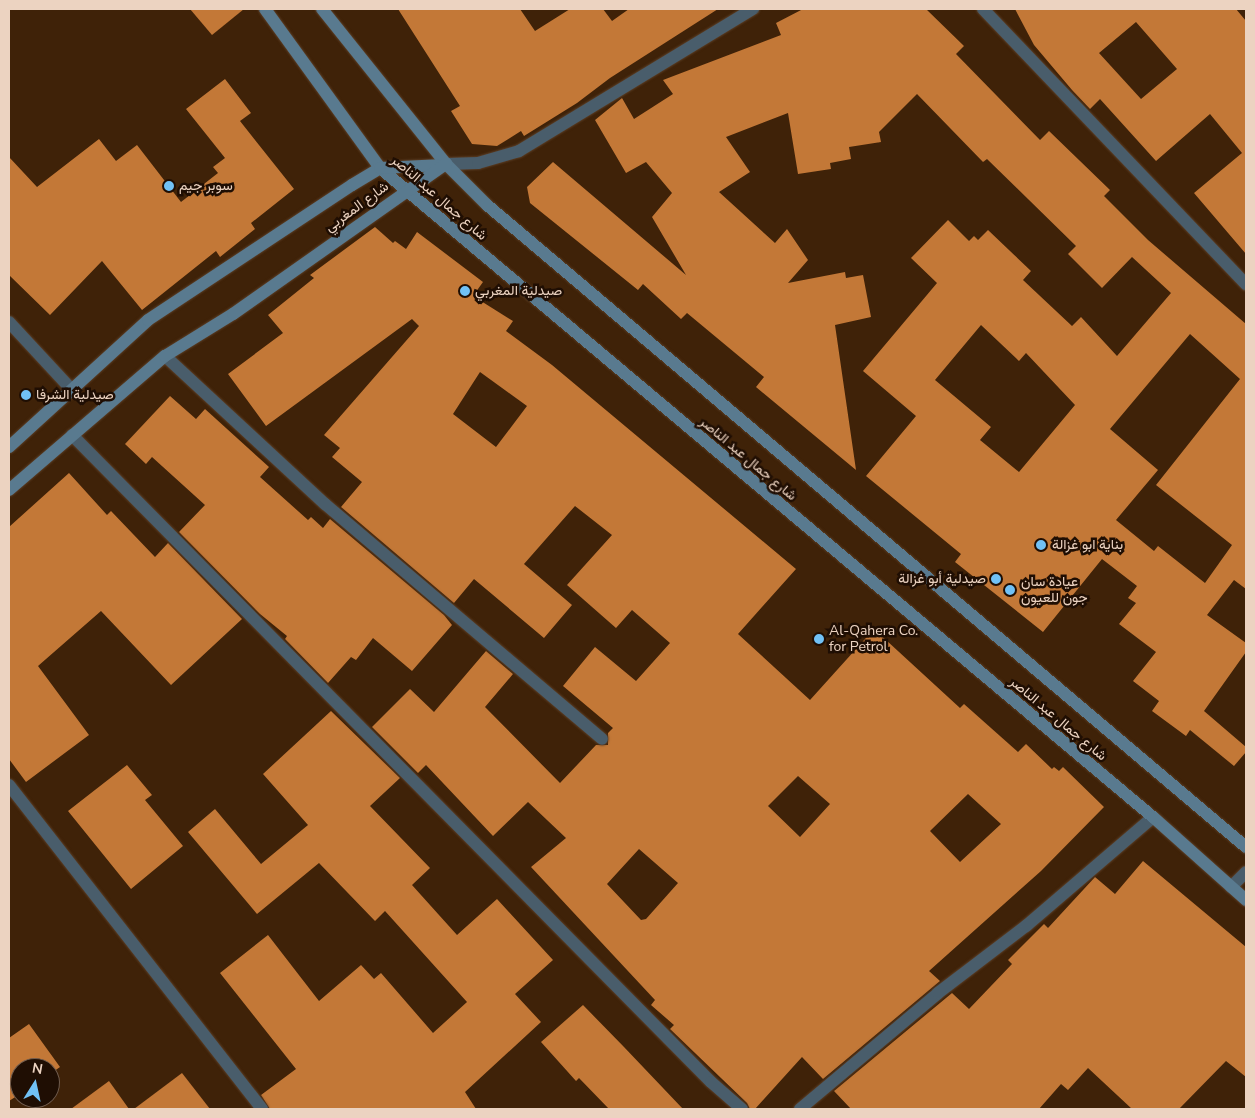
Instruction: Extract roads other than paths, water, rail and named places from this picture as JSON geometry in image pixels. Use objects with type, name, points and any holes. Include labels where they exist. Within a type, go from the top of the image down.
[{"type":"main road","name":"شارع جمال عبد الناصر","points":[[265,9],[380,168],[408,188],[441,221],[1152,817],[1246,900]]},
{"type":"main road","name":"شارع جمال عبد الناصر","points":[[322,9],[446,164],[487,205],[1246,847]]},
{"type":"main road","name":"شارع المغربي","points":[[9,447],[148,320],[380,168],[446,164]]},
{"type":"main road","name":"شارع المغربي","points":[[9,490],[166,356],[241,308],[408,188],[446,164]]},
{"type":"street","points":[[446,164],[478,164],[519,151],[753,9]]},
{"type":"street","points":[[983,9],[1246,284]]},
{"type":"street","points":[[9,322],[71,389]]},
{"type":"street","points":[[166,356],[332,510],[602,739]]},
{"type":"street","points":[[72,435],[711,1082],[742,1109]]},
{"type":"street","points":[[9,785],[262,1109]]},
{"type":"street","points":[[800,1109],[938,994],[1026,926],[1152,817]]},
{"type":"street","points":[[1231,887],[1246,872]]},
{"type":"place","name":"سوبر جيم","points":[[169,186]]},
{"type":"place","name":"صيدلية المغربي","points":[[465,291]]},
{"type":"place","name":"صيدلية الشرفا","points":[[26,395]]},
{"type":"place","name":"بناية ابو غزالة","points":[[1041,545]]},
{"type":"place","name":"صيدلية أبو غزالة","points":[[996,579]]},
{"type":"place","name":"عيادة سان جون للعيون","points":[[1010,590]]},
{"type":"place","name":"Al-Qahera Co. for Petrol","points":[[819,639]]}]
